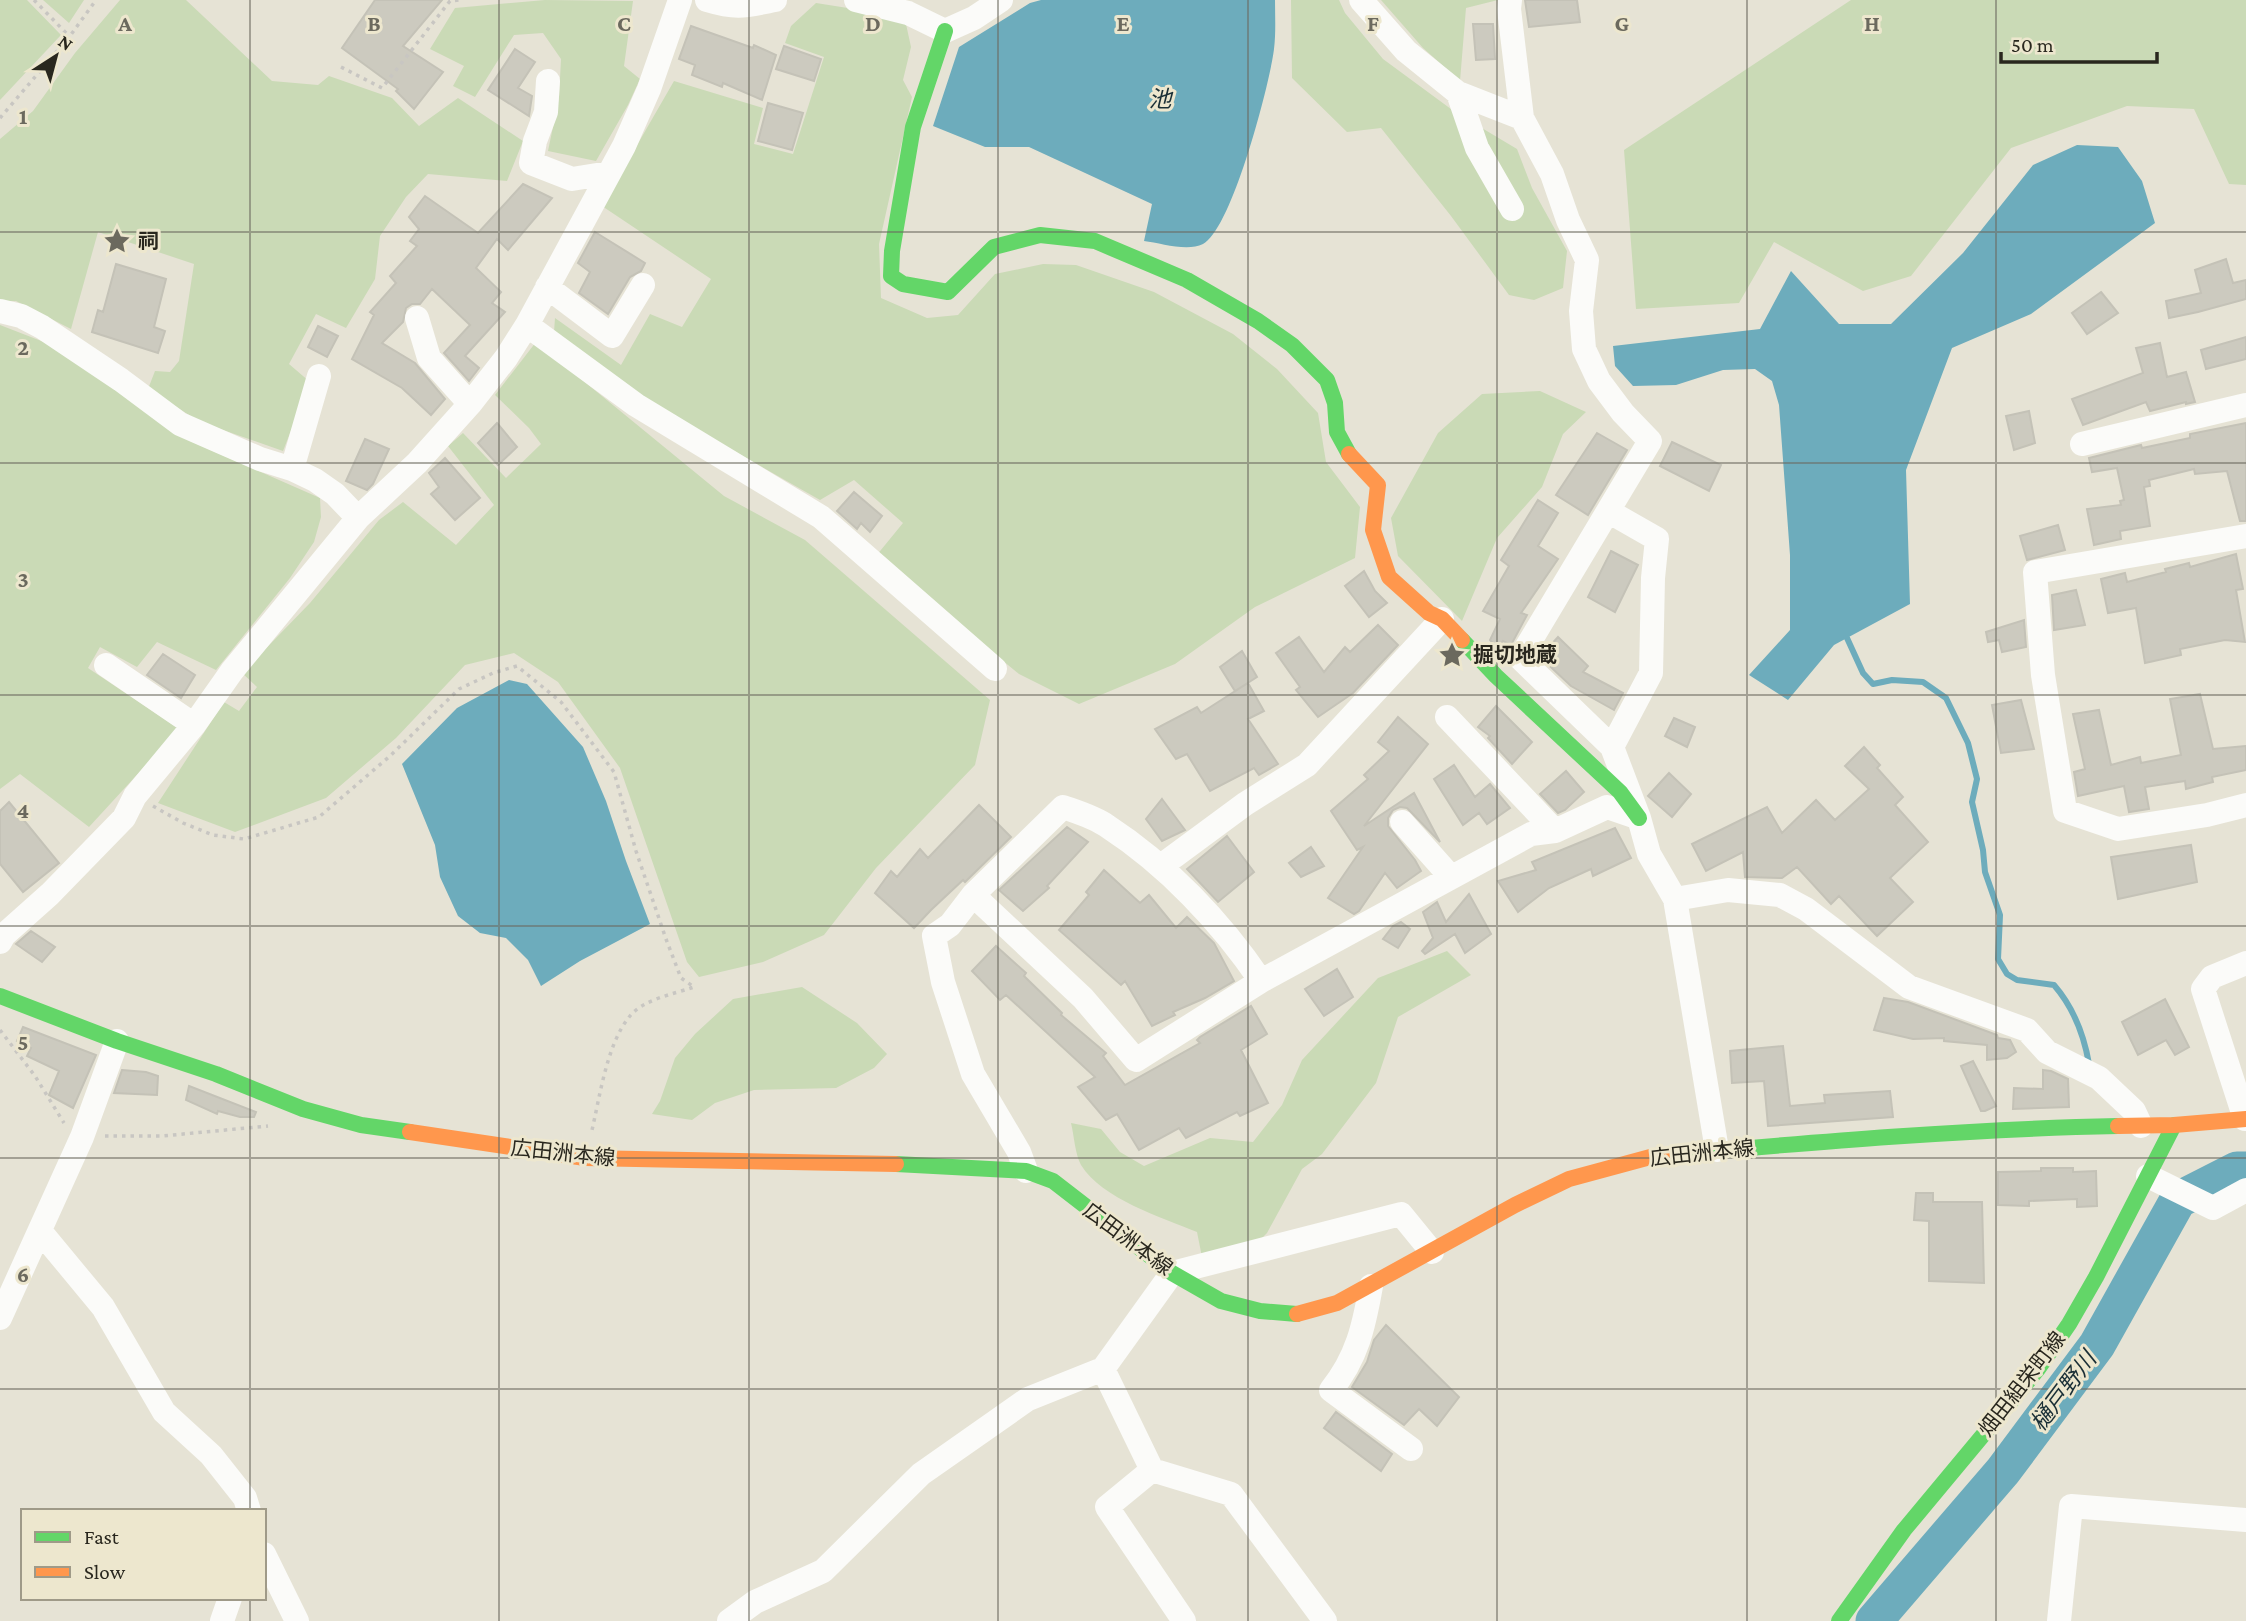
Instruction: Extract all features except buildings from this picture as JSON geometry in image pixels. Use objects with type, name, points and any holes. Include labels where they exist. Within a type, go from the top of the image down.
[{"type":"main road","points":[[945,31],[913,127],[892,251],[891,276],[903,285],[948,292],[994,247],[1040,235],[1095,241],[1186,280],[1258,321],[1292,345],[1327,380],[1335,403],[1337,432],[1349,454],[1378,485],[1373,530],[1388,577],[1429,613],[1442,619],[1496,676],[1620,792],[1639,818]]},
{"type":"main road","name":"広田洲本線","points":[[0,996],[117,1041],[216,1074],[303,1109],[362,1125],[585,1158],[941,1165],[1026,1171],[1053,1181],[1172,1273],[1221,1301],[1260,1311],[1299,1314],[1337,1303],[1371,1286],[1515,1205],[1569,1179],[1654,1157],[1717,1150],[2034,1128],[2174,1125],[2246,1119]]},
{"type":"main road","name":"畑田組栄町線","points":[[1839,1621],[1904,1530],[2038,1369],[2069,1324],[2152,1178],[2174,1125]]},
{"type":"street","points":[[0,942],[4,935],[50,894],[124,818],[135,796],[194,725],[232,671],[358,518],[417,463],[470,404],[506,358],[527,325],[610,173],[649,89],[680,0]]},
{"type":"street","points":[[707,0],[726,6],[742,7],[775,0]]},
{"type":"street","points":[[856,0],[914,7],[945,31],[975,18],[1001,0]]},
{"type":"street","points":[[1361,0],[1406,51],[1458,93],[1522,118]]},
{"type":"street","points":[[1510,0],[1522,118],[1552,174],[1568,220],[1587,260],[1581,311],[1584,349],[1599,382],[1623,414],[1650,441],[1520,658],[1612,747],[1639,818],[1649,854],[1675,899],[1717,1150]]},
{"type":"street","points":[[548,81],[546,112],[535,141],[531,163],[572,179],[610,173]]},
{"type":"street","points":[[1458,93],[1477,148],[1511,209]]},
{"type":"street","points":[[547,287],[612,336],[643,285]]},
{"type":"street","points":[[0,311],[21,316],[42,327],[180,424],[315,480],[358,518]]},
{"type":"street","points":[[417,318],[429,358],[470,404]]},
{"type":"street","points":[[527,325],[636,405],[821,517],[995,669]]},
{"type":"street","points":[[292,469],[319,376]]},
{"type":"street","points":[[2082,444],[2246,405]]},
{"type":"street","points":[[1608,511],[1657,539],[1653,578],[1651,673],[1612,747]]},
{"type":"street","points":[[2246,536],[2035,572],[2043,675],[2065,811],[2118,829],[2207,815],[2246,805]]},
{"type":"street","points":[[1161,866],[1245,804],[1307,765],[1442,619]]},
{"type":"street","points":[[106,665],[194,725]]},
{"type":"street","points":[[1447,717],[1555,831]]},
{"type":"street","points":[[1026,1171],[1019,1152],[973,1074],[943,982],[934,936],[950,925],[973,895],[1063,807],[1105,824],[1161,866],[1239,948],[1261,981]]},
{"type":"street","points":[[973,895],[1083,998],[1136,1060],[1261,981],[1531,834],[1555,831],[1607,807],[1639,818]]},
{"type":"street","points":[[1402,822],[1450,876]]},
{"type":"street","points":[[1675,899],[1728,890],[1780,895],[1806,909],[1909,987],[2027,1030],[2047,1052],[2099,1079],[2134,1111],[2141,1126]]},
{"type":"street","points":[[2246,963],[2212,977],[2203,989],[2246,1119]]},
{"type":"street","points":[[0,1318],[82,1137],[117,1041]]},
{"type":"street","points":[[2152,1178],[2213,1208],[2246,1190]]},
{"type":"street","points":[[729,1621],[755,1602],[823,1571],[921,1474],[1028,1399],[1103,1369],[1172,1273],[1401,1214],[1432,1252]]},
{"type":"street","points":[[40,1231],[103,1307],[164,1412],[211,1455],[246,1498],[248,1509]]},
{"type":"street","points":[[1371,1286],[1354,1355],[1345,1373],[1331,1390],[1411,1448]]},
{"type":"street","points":[[1103,1369],[1152,1470],[1231,1494],[1325,1621]]},
{"type":"street","points":[[1152,1470],[1107,1507],[1184,1621]]},
{"type":"street","points":[[2059,1621],[2071,1506],[2246,1520]]},
{"type":"street","points":[[266,1558],[297,1621]]},
{"type":"street","points":[[222,1621],[229,1600]]},
{"type":"path","points":[[34,0],[70,36]]},
{"type":"path","points":[[0,118],[70,36],[96,0]]},
{"type":"path","points":[[341,66],[382,88],[450,1],[459,0]]},
{"type":"path","points":[[135,796],[183,823],[214,835],[244,839],[319,817],[390,757],[459,689],[493,673],[517,666],[552,694],[614,772],[636,851],[666,939],[681,978],[694,987],[653,1001],[630,1016],[610,1052],[585,1158]]},
{"type":"path","points":[[0,1030],[35,1076],[68,1129],[82,1137],[162,1136],[273,1125]]},
{"type":"green space","points":[[0,0],[27,0],[61,35],[0,100]]},
{"type":"green space","points":[[43,0],[84,0],[69,23]]},
{"type":"green space","points":[[120,0],[186,0],[272,81],[318,85],[329,76],[392,98],[419,126],[458,98],[523,141],[507,181],[428,174],[406,197],[380,236],[375,279],[346,328],[316,314],[289,364],[310,382],[283,451],[200,422],[148,389],[155,371],[170,372],[179,361],[194,264],[98,232],[71,329],[16,301],[0,301],[0,139],[33,111],[75,53]]},
{"type":"green space","points":[[545,0],[633,1],[624,66],[640,79],[596,161],[548,151],[559,98],[561,59],[543,33],[514,35],[475,97],[453,86],[464,66],[430,49],[455,8]]},
{"type":"green space","points":[[1291,0],[1339,0],[1345,13],[1383,59],[1455,112],[1517,149],[1532,188],[1567,251],[1563,288],[1534,300],[1509,295],[1381,128],[1347,132],[1292,78]]},
{"type":"green space","points":[[1381,0],[1498,0],[1466,8],[1460,81],[1423,48]]},
{"type":"green space","points":[[1851,0],[2246,0],[2246,185],[2229,184],[2194,109],[2127,106],[2011,148],[1911,276],[1863,291],[1774,242],[1739,303],[1636,309],[1624,150]]},
{"type":"green space","points":[[816,3],[873,12],[906,24],[911,47],[903,80],[912,97],[879,244],[881,298],[927,318],[958,315],[995,274],[1043,264],[1076,265],[1154,292],[1233,334],[1277,369],[1318,413],[1326,462],[1360,507],[1355,558],[1255,607],[1175,664],[1079,704],[1019,674],[876,556],[903,523],[854,480],[820,500],[634,394],[554,332],[555,318],[621,365],[650,314],[682,327],[711,279],[602,206],[674,81],[763,108],[754,144],[793,154],[824,57],[785,43],[791,26]]},
{"type":"green space","points":[[0,325],[49,344],[190,441],[320,498],[321,517],[314,542],[290,578],[216,670],[157,642],[137,667],[100,647],[88,668],[179,729],[89,827],[20,774],[0,789]]},
{"type":"green space","points":[[536,342],[724,496],[805,540],[990,700],[975,765],[876,868],[824,935],[763,962],[699,977],[687,962],[620,768],[558,682],[514,653],[465,665],[396,738],[326,798],[235,832],[158,803],[224,702],[239,711],[257,687],[242,673],[310,603],[379,520],[403,502],[456,545],[494,505],[448,446],[463,433],[506,478],[541,444],[529,428],[495,395]]},
{"type":"green space","points":[[1540,391],[1586,412],[1563,434],[1542,487],[1497,538],[1462,621],[1398,556],[1391,518],[1438,433],[1482,394]]},
{"type":"green space","points":[[1447,951],[1471,975],[1398,1017],[1376,1083],[1322,1154],[1302,1169],[1267,1233],[1235,1265],[1204,1267],[1197,1232],[1117,1197],[1103,1188],[1081,1165],[1071,1123],[1101,1129],[1120,1152],[1144,1166],[1210,1138],[1253,1142],[1282,1105],[1302,1060],[1378,978]]},
{"type":"green space","points":[[802,987],[857,1023],[887,1054],[874,1068],[836,1088],[754,1090],[715,1103],[692,1120],[652,1114],[660,1101],[675,1058],[695,1034],[733,999]]},
{"type":"water","name":"池","points":[[1041,0],[1275,0],[1271,67],[1248,154],[1226,212],[1214,233],[1203,244],[1182,247],[1144,241],[1152,204],[1029,147],[985,147],[933,126],[959,47],[1030,3]]},
{"type":"water","points":[[2077,145],[2118,147],[2142,181],[2155,223],[2031,314],[1952,348],[1906,470],[1910,604],[1834,645],[1788,700],[1749,675],[1790,630],[1790,555],[1779,405],[1772,381],[1755,369],[1723,370],[1676,385],[1633,386],[1615,366],[1613,346],[1760,329],[1791,271],[1839,324],[1891,324],[1963,253],[2033,165]]},
{"type":"water","points":[[509,680],[527,684],[583,747],[606,801],[650,924],[580,961],[541,986],[528,960],[506,938],[480,933],[458,916],[440,877],[435,845],[402,764],[457,708]]},
{"type":"waterway","points":[[1847,638],[1863,673],[1873,684],[1892,680],[1923,682],[1946,698],[1968,743],[1977,779],[1972,802],[1985,872],[2000,915],[1998,959],[2007,974],[2017,980],[2054,985],[2077,1022],[2089,1064]]},
{"type":"waterway","name":"樋戸野川","points":[[1874,1621],[2003,1471],[2097,1345],[2178,1200],[2237,1170],[2246,1170]]},
{"type":"traffic: fast","points":[[945,31],[913,127],[892,251],[891,276],[903,284],[948,292],[994,247],[1040,235],[1095,241],[1187,280],[1258,321],[1292,345],[1327,380],[1335,403],[1337,432],[1349,454]]},
{"type":"traffic: fast","points":[[1462,640],[1496,676],[1620,792],[1639,818]]},
{"type":"traffic: fast","points":[[0,996],[117,1041],[216,1074],[303,1109],[361,1125],[410,1132]]},
{"type":"traffic: fast","points":[[1839,1621],[1904,1530],[2038,1369],[2069,1324],[2174,1125]]},
{"type":"traffic: fast","points":[[1667,1155],[1948,1133],[2118,1126]]},
{"type":"traffic: fast","points":[[896,1164],[1026,1171],[1053,1181],[1172,1273],[1221,1301],[1260,1311],[1297,1314]]},
{"type":"traffic: slow","points":[[1349,454],[1378,485],[1373,530],[1389,577],[1429,613],[1442,619],[1462,640]]},
{"type":"traffic: slow","points":[[2118,1126],[2246,1119]]},
{"type":"traffic: slow","points":[[410,1132],[585,1158],[896,1164]]},
{"type":"traffic: slow","points":[[1297,1314],[1337,1303],[1515,1205],[1569,1179],[1654,1156],[1667,1155]]},
{"type":"place","name":"祠","points":[[117,241]]},
{"type":"place","name":"掘切地蔵","points":[[1452,655]]}]
